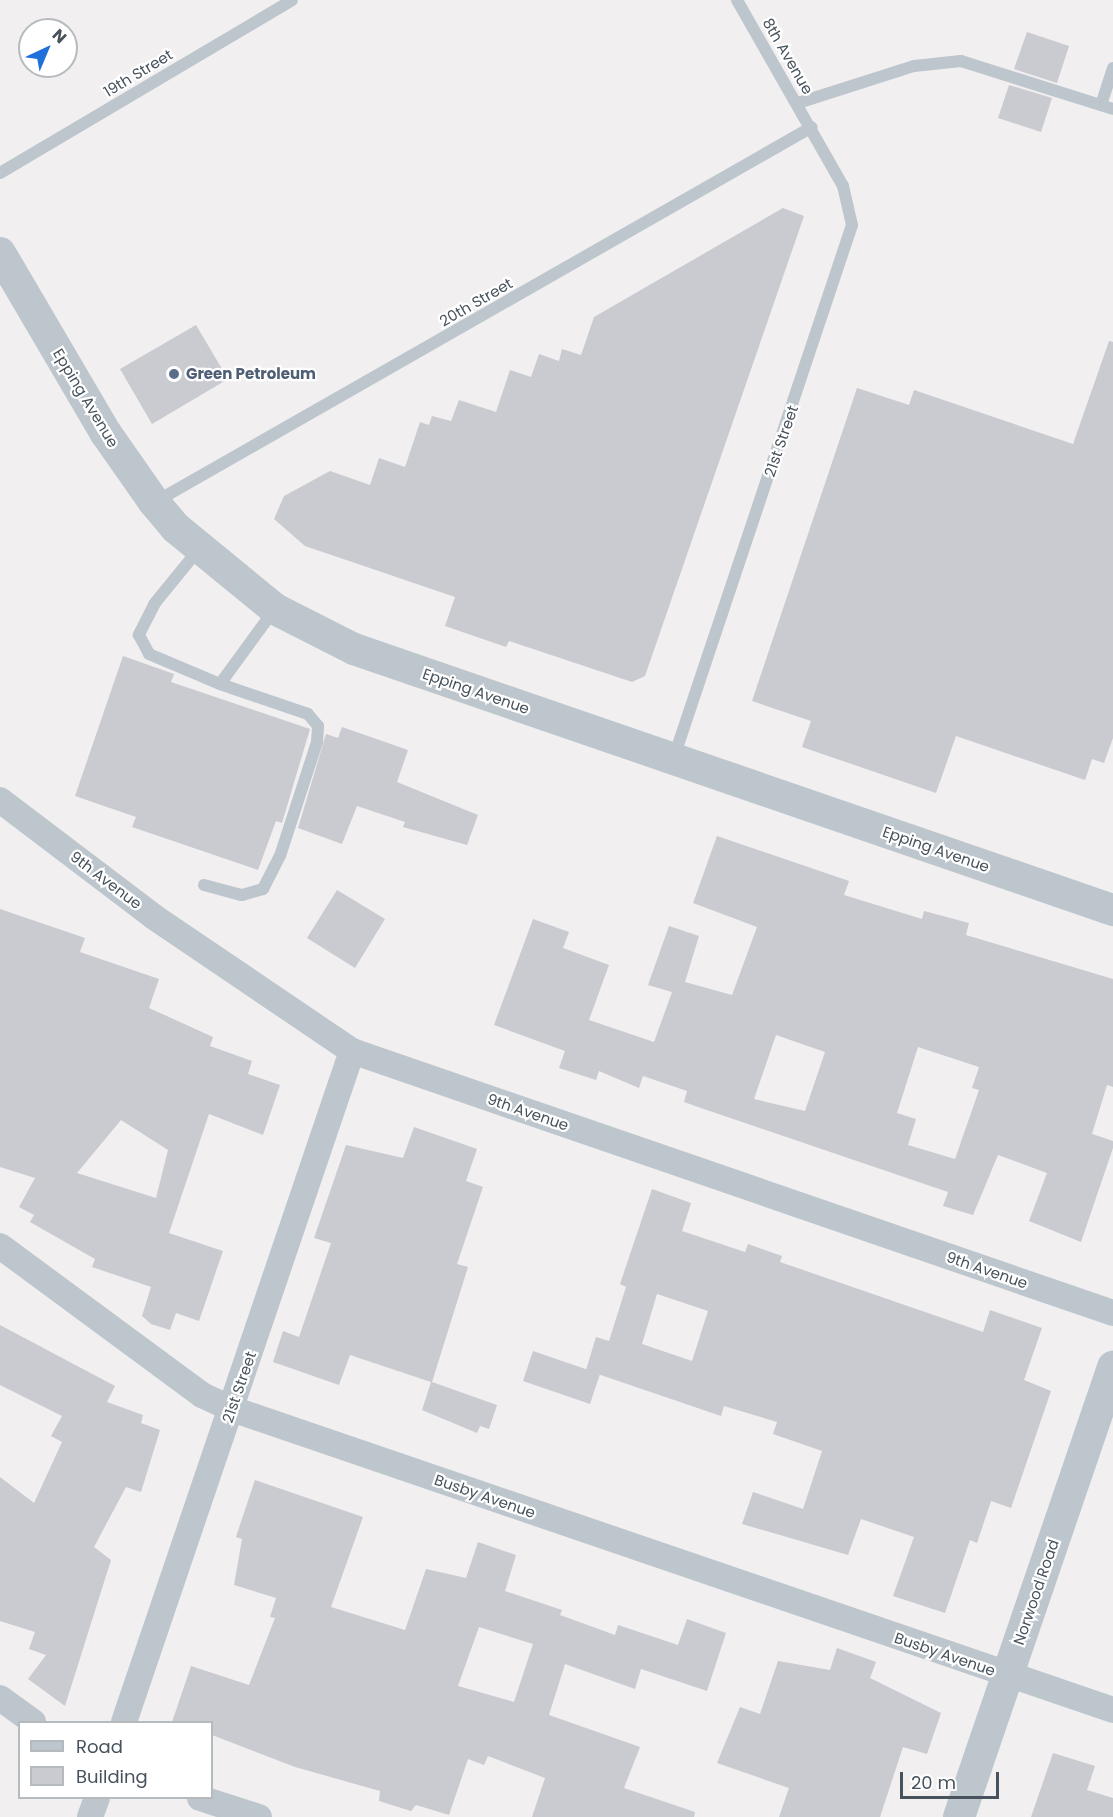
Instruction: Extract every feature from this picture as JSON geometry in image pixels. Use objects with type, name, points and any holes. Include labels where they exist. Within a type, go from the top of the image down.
[{"type":"street","name":"Epping Avenue","points":[[0,253],[105,432],[154,502],[200,548],[275,609],[354,648],[1113,910]]},
{"type":"street","name":"9th Avenue","points":[[0,800],[154,917],[352,1051],[1113,1313]]},
{"type":"street","name":"21st Street","points":[[124,1721],[352,1051]]},
{"type":"street","name":"Busby Avenue","points":[[0,1246],[202,1395],[231,1409],[1113,1710]]},
{"type":"street","name":"Norwood Road","points":[[959,1817],[1113,1367]]},
{"type":"street","points":[[0,1698],[32,1721]]},
{"type":"street","points":[[90,1817],[97,1799]]},
{"type":"street","points":[[206,1799],[259,1817]]},
{"type":"lane","name":"19th Street","points":[[0,172],[292,0]]},
{"type":"lane","name":"8th Avenue","points":[[737,0],[812,128]]},
{"type":"lane","points":[[798,103],[915,66],[961,60],[1107,107],[1113,68]]},
{"type":"lane","name":"20th Street","points":[[154,502],[812,128]]},
{"type":"lane","name":"21st Street","points":[[674,758],[850,241],[851,207],[812,128]]},
{"type":"lane","points":[[200,548],[155,603],[139,635],[149,654],[220,684],[308,714],[318,726],[317,742],[280,856],[263,889],[242,895],[204,885]]},
{"type":"lane","points":[[220,684],[275,609]]},
{"type":"building","points":[[1027,32],[1069,46],[1057,83],[1014,69]]},
{"type":"building","points":[[1009,85],[1052,98],[1041,132],[998,118]]},
{"type":"building","points":[[783,208],[804,216],[645,676],[632,682],[509,641],[506,647],[445,626],[455,597],[305,546],[274,519],[284,496],[330,471],[370,485],[379,458],[405,467],[420,422],[429,425],[432,416],[451,421],[459,400],[496,412],[510,370],[531,377],[539,354],[559,361],[562,349],[581,355],[594,317]]},
{"type":"building","name":"Green Petroleum","points":[[196,325],[228,379],[152,424],[120,369]]},
{"type":"building","points":[[1109,341],[1113,342],[1113,738],[1104,763],[1092,759],[1085,780],[956,736],[936,793],[802,747],[811,721],[752,701],[857,388],[909,405],[914,390],[1073,444]]},
{"type":"building","points":[[123,656],[174,674],[171,682],[310,729],[282,823],[276,821],[258,870],[132,827],[136,817],[75,796]]},
{"type":"building","points":[[342,727],[408,750],[397,782],[478,815],[467,845],[403,827],[405,822],[357,806],[342,844],[298,828],[326,734],[338,738]]},
{"type":"building","points":[[717,836],[849,881],[844,895],[922,919],[924,911],[969,923],[966,935],[1113,979],[1113,1087],[1107,1085],[1092,1134],[1113,1141],[1113,1148],[1081,1242],[1029,1221],[1047,1173],[998,1155],[973,1215],[943,1206],[948,1192],[684,1102],[687,1091],[643,1076],[639,1088],[599,1071],[596,1080],[559,1068],[565,1051],[494,1025],[533,919],[569,932],[563,948],[609,965],[589,1020],[654,1042],[672,992],[648,985],[669,926],[699,936],[685,982],[732,995],[757,927],[693,903]],"holes":[[[776,1035],[825,1052],[805,1111],[754,1099]],[[918,1047],[979,1067],[972,1088],[979,1090],[955,1159],[908,1145],[916,1119],[897,1113]]]},
{"type":"building","points":[[337,890],[385,919],[355,968],[307,938]]},
{"type":"building","points":[[0,909],[85,938],[80,952],[159,979],[149,1008],[213,1037],[210,1046],[252,1061],[248,1074],[280,1085],[263,1135],[209,1114],[169,1233],[223,1251],[199,1321],[176,1313],[170,1330],[151,1324],[142,1316],[151,1287],[92,1267],[95,1259],[30,1222],[34,1215],[19,1207],[35,1178],[0,1167]],"holes":[[[121,1120],[168,1150],[156,1198],[77,1173]]]},
{"type":"building","points":[[414,1127],[477,1149],[466,1181],[483,1187],[457,1264],[468,1267],[432,1382],[497,1405],[489,1429],[480,1426],[477,1433],[422,1410],[431,1382],[350,1355],[339,1385],[273,1362],[283,1331],[299,1337],[331,1243],[314,1238],[346,1145],[403,1158]]},
{"type":"building","points":[[652,1189],[691,1203],[682,1231],[745,1252],[748,1244],[782,1256],[780,1262],[983,1332],[990,1310],[1042,1328],[1024,1380],[1051,1391],[1011,1508],[991,1501],[977,1543],[970,1540],[945,1613],[893,1596],[914,1537],[861,1519],[848,1555],[742,1524],[753,1492],[803,1509],[822,1451],[773,1434],[777,1422],[724,1406],[721,1416],[586,1370],[596,1337],[609,1341],[626,1287],[620,1284]],"holes":[[[657,1294],[708,1311],[692,1361],[642,1344]]]},
{"type":"building","points":[[0,1325],[115,1386],[107,1402],[143,1415],[141,1423],[160,1430],[141,1492],[126,1487],[94,1547],[111,1560],[65,1706],[28,1679],[46,1655],[29,1649],[35,1632],[0,1621],[0,1477],[34,1503],[62,1442],[51,1436],[62,1416],[0,1385]]},
{"type":"building","points":[[533,1351],[600,1374],[590,1404],[523,1381]]},
{"type":"building","points":[[255,1480],[363,1517],[331,1607],[405,1630],[426,1569],[466,1578],[478,1542],[516,1555],[505,1591],[562,1610],[560,1615],[615,1635],[618,1625],[678,1645],[687,1619],[726,1633],[707,1691],[641,1669],[635,1689],[565,1664],[549,1715],[640,1747],[624,1788],[695,1812],[694,1817],[532,1817],[545,1778],[488,1756],[484,1765],[468,1759],[449,1815],[416,1805],[411,1811],[379,1801],[380,1791],[295,1767],[213,1735],[213,1721],[172,1721],[191,1666],[249,1685],[275,1618],[270,1617],[276,1598],[234,1585],[242,1539],[236,1537]],"holes":[[[479,1627],[533,1644],[514,1702],[458,1686]]]},
{"type":"building","points":[[837,1648],[876,1662],[870,1678],[941,1713],[927,1754],[903,1747],[880,1817],[779,1817],[789,1788],[717,1763],[740,1707],[760,1714],[778,1661],[830,1670]]},
{"type":"building","points":[[1053,1753],[1095,1766],[1087,1790],[1113,1798],[1113,1817],[1031,1817]]},
{"type":"place","name":"Green Petroleum","points":[[174,374]]}]
